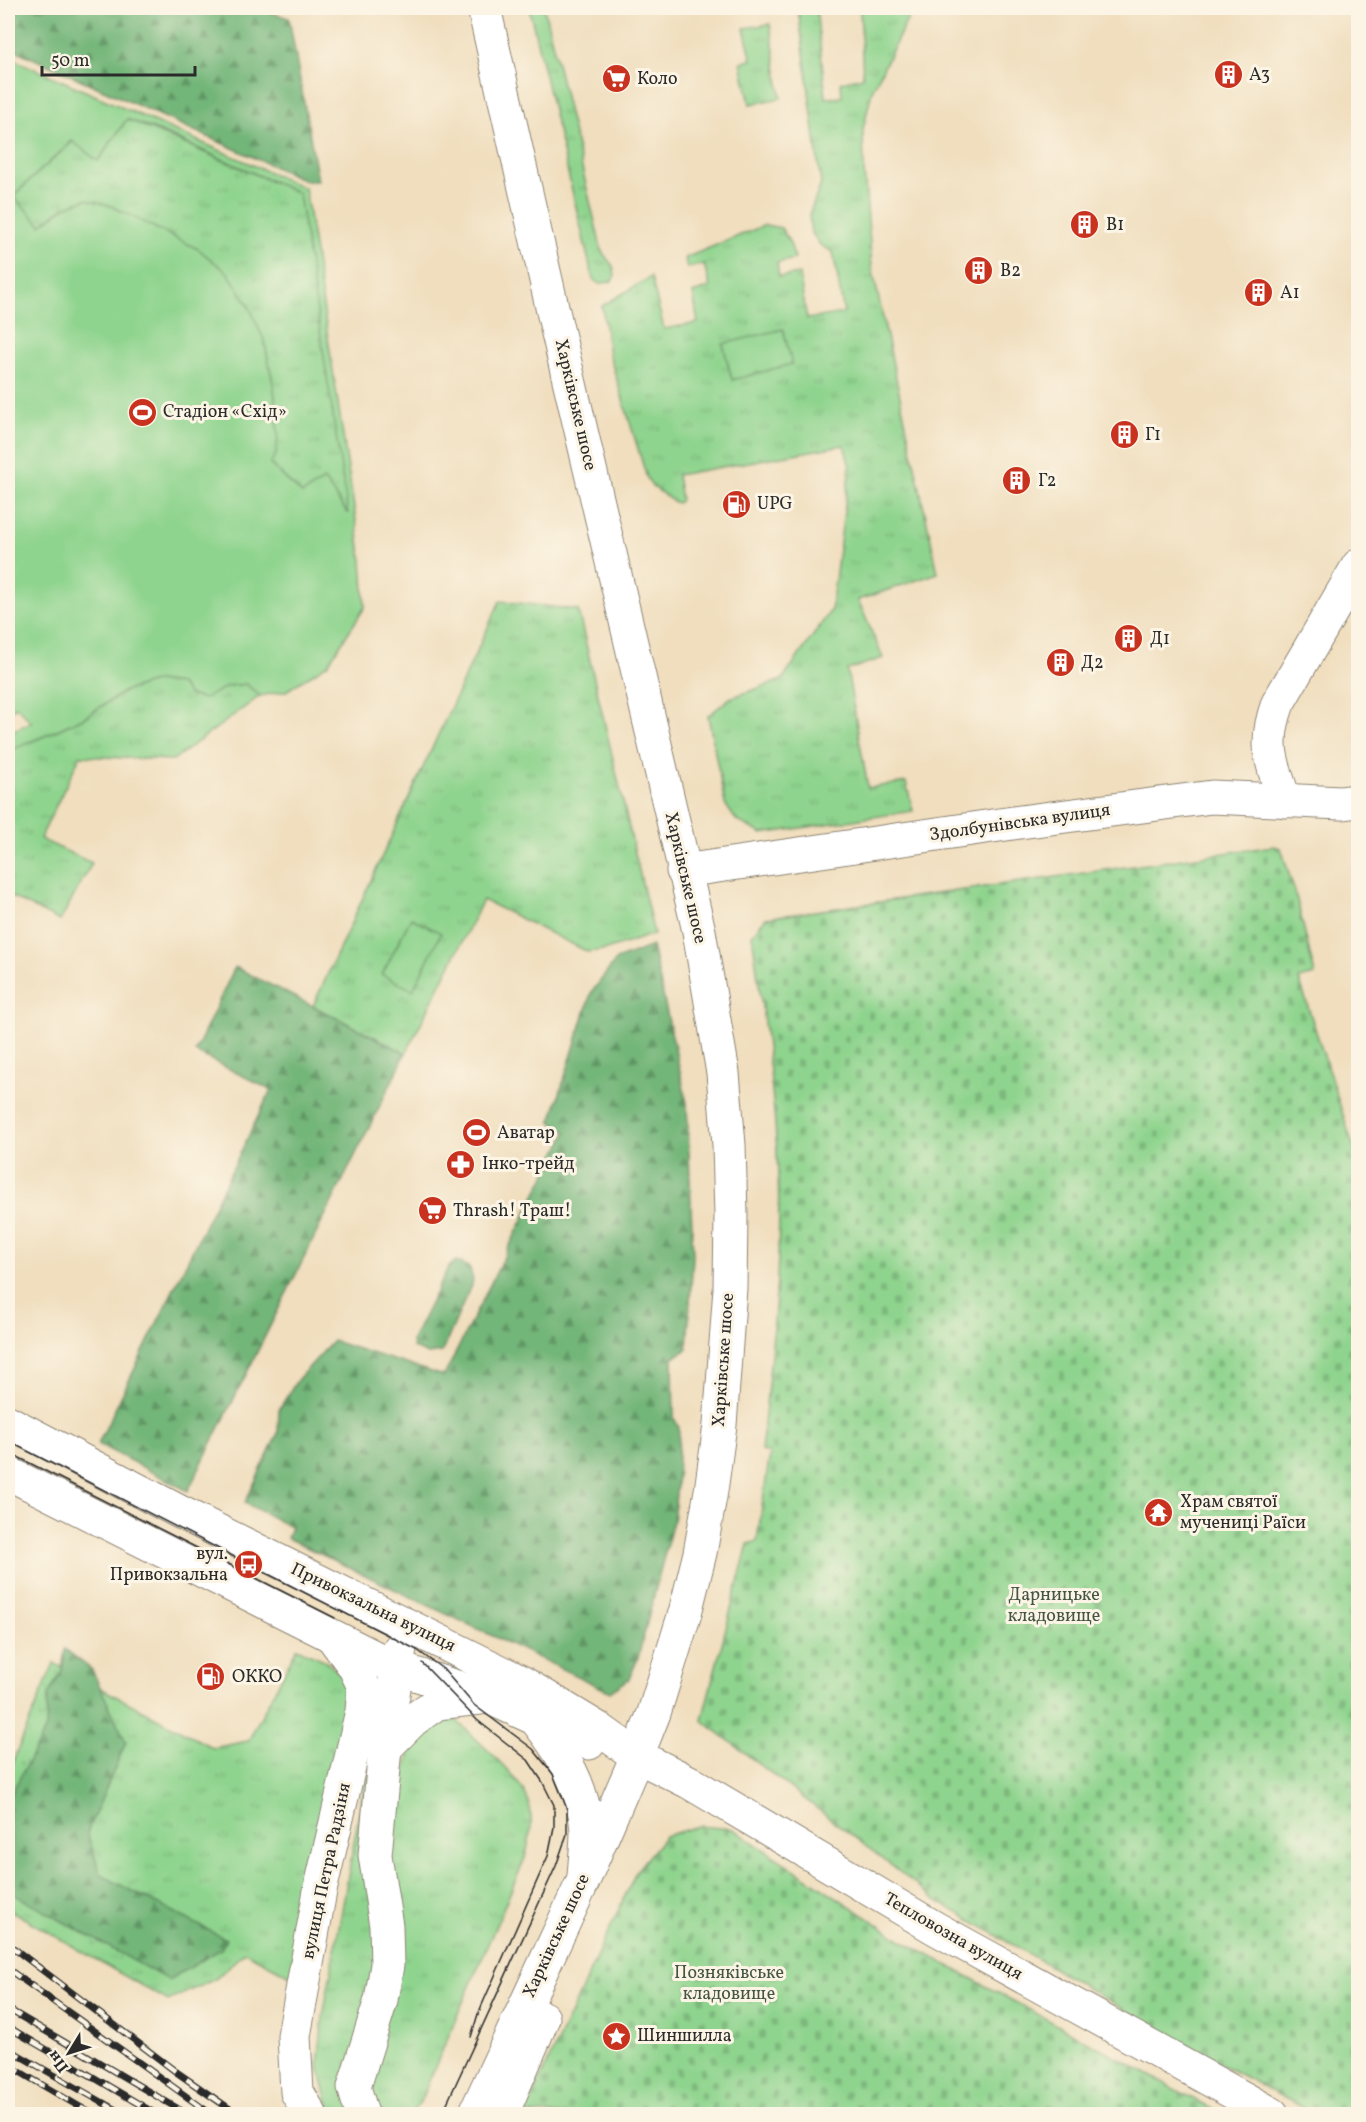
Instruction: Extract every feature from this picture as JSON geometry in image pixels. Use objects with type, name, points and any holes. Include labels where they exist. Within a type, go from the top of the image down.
[{"type":"main road","name":"Харківське шосе","points":[[475,2115],[584,1879],[637,1756],[654,1713],[686,1613],[700,1553],[720,1425],[730,1288],[731,1215],[729,1144],[723,1073],[705,963],[484,8]]},
{"type":"main road","points":[[1285,801],[1272,762],[1269,742],[1271,724],[1278,703],[1359,566]]},
{"type":"main road","name":"Здолбунівська вулиця","points":[[683,871],[1020,822],[1212,797],[1341,803],[1359,801]]},
{"type":"main road","name":"Привокзальна вулиця","points":[[8,1422],[178,1511],[523,1683],[599,1729],[637,1756]]},
{"type":"main road","name":"Привокзальна вулиця","points":[[8,1473],[396,1668],[488,1697],[586,1742],[637,1756]]},
{"type":"main road","name":"вулиця Петра Радзіня","points":[[362,2115],[354,2087],[381,2000],[387,1965],[386,1926],[375,1855],[385,1748],[404,1623]]},
{"type":"main road","name":"вулиця Петра Радзіня","points":[[310,2115],[297,2092],[294,2036],[320,1891],[362,1711],[364,1688],[354,1666],[331,1635]]},
{"type":"main road","points":[[385,1748],[413,1720],[437,1703],[488,1697]]},
{"type":"main road","name":"Привокзальна вулиця","points":[[537,1720],[566,1761],[581,1797],[587,1830],[584,1879]]},
{"type":"main road","name":"Харківське шосе","points":[[502,2115],[639,1794],[637,1756]]},
{"type":"main road","name":"Тепловозна вулиця","points":[[637,1756],[689,1782],[935,1928],[1272,2115]]},
{"type":"green space","points":[[8,8],[255,8],[289,18],[318,181],[306,181],[8,47]]},
{"type":"green space","points":[[529,8],[544,8],[602,252],[613,266],[615,275],[612,281],[599,284],[593,279]]},
{"type":"green space","points":[[798,8],[816,8],[826,98],[842,97],[841,82],[863,77],[860,8],[913,8],[872,91],[863,129],[864,172],[872,267],[938,573],[858,600],[883,658],[847,670],[868,788],[906,782],[913,811],[762,834],[736,820],[725,804],[708,716],[730,698],[782,680],[831,610],[850,467],[844,445],[677,475],[681,500],[678,503],[674,502],[652,486],[647,478],[609,354],[602,306],[651,277],[664,329],[698,323],[693,293],[710,287],[704,264],[687,268],[685,258],[765,225],[781,228],[790,243],[795,259],[777,263],[779,277],[799,274],[807,319],[844,313],[833,252],[820,245],[811,232],[809,215],[821,184]]},
{"type":"green space","points":[[770,24],[781,98],[750,104],[741,62],[752,60],[744,28]]},
{"type":"green space","name":"Стадіон «Схід»","points":[[8,57],[305,188],[362,560],[365,607],[328,664],[286,691],[260,696],[246,684],[227,686],[204,699],[189,695],[180,684],[157,681],[125,691],[83,718],[8,751],[8,733],[31,722],[16,706],[8,714]],"holes":[[[127,119],[299,193],[348,514],[324,480],[302,494],[270,464],[276,454],[278,437],[274,388],[264,340],[248,304],[228,273],[198,249],[111,206],[86,199],[65,207],[41,225],[13,196],[72,141],[98,161]]]},
{"type":"green space","points":[[127,119],[299,193],[349,516],[302,494],[270,464],[278,437],[274,388],[264,340],[65,207],[41,226],[13,196],[73,141],[98,161]]},
{"type":"green space","points":[[783,329],[792,364],[732,380],[723,344]]},
{"type":"green space","points":[[500,601],[578,610],[654,934],[609,949],[588,952],[483,900],[406,1053],[313,1006]]},
{"type":"green space","points":[[157,681],[181,684],[189,695],[204,698],[227,686],[246,684],[260,696],[173,760],[80,756],[40,839],[92,863],[60,921],[8,895],[8,751],[83,718],[125,691]]},
{"type":"green space","name":"Дарницьке кладовище","points":[[1274,846],[1281,848],[1296,896],[1315,975],[1299,979],[1358,1161],[1358,2114],[1315,2114],[1195,2051],[936,1900],[702,1720],[748,1544],[757,1541],[770,1453],[761,1451],[777,1278],[778,1174],[771,1084],[752,934],[766,918]]},
{"type":"green space","points":[[411,918],[441,933],[413,990],[382,975]]},
{"type":"green space","points":[[652,946],[687,1103],[693,1256],[687,1349],[673,1358],[674,1418],[679,1428],[673,1521],[638,1658],[629,1679],[610,1692],[287,1538],[291,1527],[245,1503],[278,1433],[279,1409],[298,1379],[333,1341],[444,1376],[567,1132],[551,1122],[591,993],[616,960]]},
{"type":"green space","points":[[235,967],[406,1053],[188,1491],[98,1444],[271,1090],[195,1052]]},
{"type":"green space","points":[[456,1261],[470,1268],[473,1281],[442,1352],[428,1354],[413,1348],[412,1340],[448,1268]]},
{"type":"green space","points":[[297,1648],[324,1660],[350,1682],[349,1717],[300,1981],[245,1952],[215,1979],[168,2001],[8,1909],[8,1773],[54,1663],[213,1748],[248,1741]]},
{"type":"green space","points":[[65,1649],[92,1670],[126,1742],[87,1833],[101,1875],[226,1939],[221,1949],[168,1980],[8,1891],[8,1800],[46,1728],[48,1695],[62,1671]]},
{"type":"green space","points":[[376,1718],[383,1943],[351,2114],[335,2114],[329,2106],[318,2064],[323,2017]]},
{"type":"green space","points":[[454,1718],[483,1745],[522,1789],[531,1813],[529,1843],[525,1858],[420,2102],[411,2114],[377,2114],[369,2087],[391,1887],[390,1830],[412,1744],[432,1722]]},
{"type":"green space","name":"Позняківське кладовище","points":[[699,1826],[733,1829],[903,1941],[1221,2114],[524,2114],[637,1870],[665,1836]]},
{"type":"tram line","points":[[8,1441],[417,1650],[443,1669],[474,1705],[533,1749],[553,1774],[567,1809],[567,1834],[556,1866],[442,2114]]},
{"type":"tram line","points":[[8,1452],[335,1618]]},
{"type":"tram line","points":[[422,1663],[477,1720],[528,1760],[554,1805],[554,1827],[548,1856],[478,2014],[471,2037]]},
{"type":"railway","points":[[8,1944],[175,2071],[237,2114]]},
{"type":"railway","points":[[8,1969],[211,2114]]},
{"type":"railway","points":[[8,2009],[187,2114]]},
{"type":"railway","points":[[8,2027],[156,2114]]},
{"type":"railway","points":[[8,2049],[123,2114]]},
{"type":"railway","points":[[8,2065],[92,2114]]},
{"type":"place","name":"А3","points":[[1228,75]]},
{"type":"place","name":"Коло","points":[[616,79]]},
{"type":"place","name":"В1","points":[[1085,225]]},
{"type":"place","name":"В2","points":[[979,271]]},
{"type":"place","name":"А1","points":[[1259,293]]},
{"type":"place","name":"Стадіон «Схід»","points":[[142,412]]},
{"type":"place","name":"Г1","points":[[1124,435]]},
{"type":"place","name":"Г2","points":[[1017,481]]},
{"type":"place","name":"UPG","points":[[736,504]]},
{"type":"place","name":"Д1","points":[[1129,639]]},
{"type":"place","name":"Д2","points":[[1060,663]]},
{"type":"place","name":"Аватар","points":[[476,1133]]},
{"type":"place","name":"Інко-трейд","points":[[461,1164]]},
{"type":"place","name":"Thrash! Траш!","points":[[432,1211]]},
{"type":"place","name":"Храм святої мучениці Раїси","points":[[1159,1512]]},
{"type":"place","name":"вул. Привокзальна","points":[[249,1564]]},
{"type":"place","name":"ОККО","points":[[211,1677]]},
{"type":"place","name":"Шиншилла","points":[[616,2036]]}]
